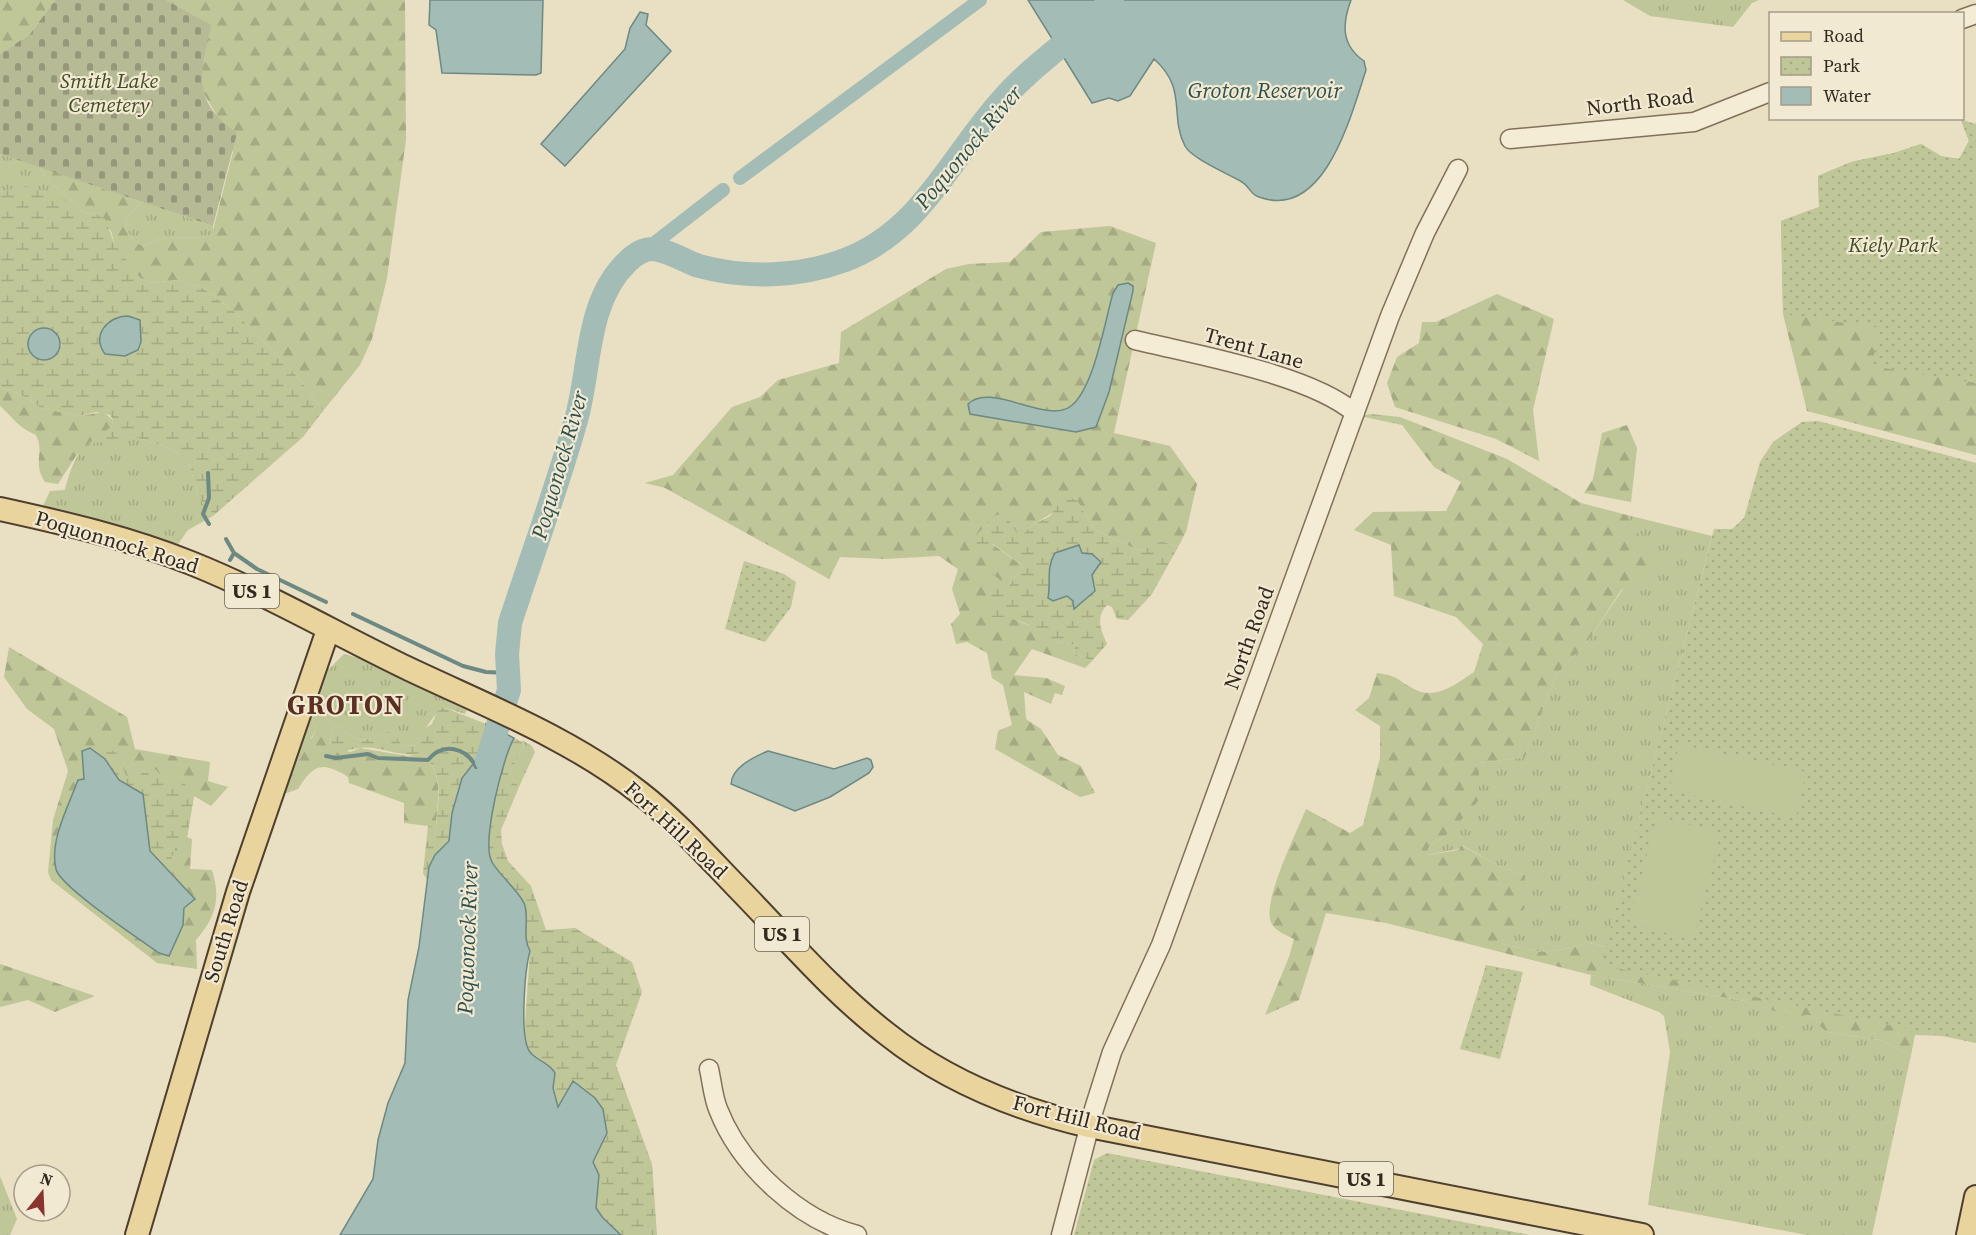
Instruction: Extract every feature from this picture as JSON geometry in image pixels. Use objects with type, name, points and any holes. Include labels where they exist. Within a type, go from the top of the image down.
[{"type":"main road","name":"Poquonnock Road","points":[[0,509],[64,523],[173,556],[224,577],[328,630],[529,726]]},
{"type":"main road","name":"South Road","points":[[137,1235],[238,892],[328,630]]},
{"type":"main road","name":"Fort Hill Road","points":[[529,726],[606,768],[658,808],[843,996],[899,1044],[945,1072],[987,1093],[1027,1108],[1089,1126],[1642,1235]]},
{"type":"main road","points":[[1968,1235],[1976,1197]]},
{"type":"street","name":"North Road","points":[[1510,139],[1695,122],[1769,92]]},
{"type":"street","name":"North Road","points":[[1061,1235],[1089,1126],[1113,1050],[1161,945],[1405,279],[1458,169]]},
{"type":"street","name":"Trent Lane","points":[[1135,340],[1218,360],[1311,388],[1334,398],[1355,413]]},
{"type":"street","points":[[709,1069],[718,1109],[733,1139],[752,1163],[778,1190],[810,1216],[858,1235]]},
{"type":"green space","points":[[0,0],[55,0],[30,34],[0,54]]},
{"type":"green space","name":"Smith Lake Cemetery","points":[[55,0],[166,0],[212,25],[202,72],[206,98],[212,110],[237,133],[213,226],[0,154],[0,54],[30,34]]},
{"type":"green space","points":[[166,0],[405,0],[406,140],[387,278],[372,339],[360,365],[323,411],[297,376],[237,314],[203,288],[178,280],[152,283],[140,278],[115,245],[111,231],[96,214],[83,212],[54,186],[40,167],[142,202],[130,213],[125,228],[136,243],[144,246],[160,239],[195,238],[212,234],[233,152],[220,121],[203,92],[201,64],[212,25]]},
{"type":"green space","points":[[1623,0],[1759,0],[1752,3],[1733,27],[1650,16]]},
{"type":"green space","name":"Kiely Park","points":[[1961,120],[1976,124],[1976,455],[1807,411],[1783,314],[1781,221],[1819,207],[1818,176],[1851,162],[1894,153],[1921,144],[1941,156],[1959,159],[1969,141]]},
{"type":"green space","name":"Kiely Park","points":[[1961,120],[1976,124],[1976,383],[1871,366],[1881,328],[1783,314],[1781,221],[1819,207],[1818,176],[1851,162],[1894,153],[1921,144],[1941,156],[1959,159],[1969,141]]},
{"type":"green space","points":[[0,154],[40,167],[54,186],[83,212],[53,195],[35,189],[0,192]]},
{"type":"green space","points":[[26,186],[53,194],[83,212],[96,214],[105,219],[115,245],[140,278],[152,283],[178,280],[203,288],[237,314],[297,376],[323,411],[303,437],[213,516],[198,497],[190,466],[172,449],[138,438],[88,444],[112,426],[113,420],[110,415],[96,412],[80,416],[41,408],[18,393],[0,387],[0,192]],"holes":[[[138,324],[141,342],[102,350],[100,339]],[[44,328],[56,334],[62,346],[29,349],[31,334]]]},
{"type":"green space","points":[[142,202],[213,226],[213,234],[195,238],[160,239],[144,246],[136,243],[125,228],[130,213]]},
{"type":"green space","points":[[1110,226],[1156,243],[1114,433],[1170,446],[1197,484],[1186,532],[1178,547],[1161,541],[1140,551],[1095,530],[1076,499],[1032,525],[1023,534],[1016,533],[992,544],[1023,566],[1008,587],[993,575],[1009,617],[1037,629],[1045,639],[1075,645],[1073,653],[1092,661],[1085,668],[1032,649],[1014,675],[1046,678],[1065,686],[1062,695],[1055,693],[1051,704],[1024,692],[1026,719],[1041,729],[1058,755],[1081,766],[1095,793],[1080,797],[995,749],[998,731],[1012,725],[1003,685],[992,678],[987,653],[967,642],[956,644],[951,624],[960,614],[952,589],[958,569],[939,556],[885,559],[840,557],[829,579],[665,488],[645,483],[673,475],[732,407],[760,397],[778,380],[839,363],[841,332],[946,269],[969,264],[1010,262],[1041,232]]},
{"type":"green space","points":[[1497,294],[1554,319],[1533,410],[1539,461],[1496,439],[1395,407],[1387,383],[1397,357],[1419,343],[1422,322],[1436,322]]},
{"type":"green space","points":[[0,387],[18,393],[41,408],[80,416],[103,412],[113,420],[112,426],[76,456],[58,484],[45,482],[39,469],[39,447],[36,435],[20,426],[0,406]]},
{"type":"green space","points":[[1371,414],[1400,417],[1507,459],[1581,503],[1627,515],[1655,562],[1641,587],[1622,589],[1588,641],[1555,676],[1525,757],[1479,763],[1479,800],[1448,834],[1428,848],[1427,855],[1459,850],[1461,845],[1500,867],[1525,875],[1522,928],[1505,936],[1502,944],[1541,952],[1572,948],[1586,942],[1605,947],[1611,927],[1947,1036],[1915,1035],[1911,1055],[1880,1040],[1827,1032],[1820,1026],[1821,1018],[1806,1015],[1798,1019],[1745,1001],[1591,975],[1386,923],[1326,913],[1299,1000],[1265,1015],[1294,939],[1279,931],[1271,923],[1272,896],[1282,865],[1306,809],[1350,833],[1363,825],[1380,758],[1380,726],[1355,710],[1369,698],[1377,673],[1394,677],[1422,692],[1438,692],[1454,685],[1474,672],[1483,644],[1456,617],[1394,596],[1391,545],[1354,530],[1373,512],[1446,511],[1461,482],[1434,467],[1402,425],[1360,416]]},
{"type":"green space","points":[[1818,421],[1976,463],[1976,1043],[1601,965],[1714,529],[1732,529],[1744,518],[1760,462],[1773,442],[1802,422]]},
{"type":"green space","points":[[1627,425],[1637,448],[1631,502],[1584,493],[1593,479],[1602,433]]},
{"type":"green space","points":[[138,438],[172,449],[190,466],[198,497],[213,516],[188,530],[178,544],[43,506],[50,491],[65,490],[75,460],[88,445],[107,440]]},
{"type":"green space","points":[[1064,497],[1076,499],[1095,530],[1140,551],[1161,541],[1178,547],[1152,594],[1128,620],[1117,619],[1112,607],[1107,605],[1103,610],[1100,624],[1107,644],[1092,661],[1073,653],[1075,645],[1044,639],[1034,628],[1021,622],[992,617],[987,593],[993,574],[1008,587],[1023,566],[993,544],[978,546],[974,538],[993,516],[1005,513],[1016,532],[1023,534],[1032,525],[1050,516]]},
{"type":"green space","points":[[1627,515],[1712,536],[1606,947],[1586,942],[1572,948],[1541,952],[1502,944],[1525,875],[1500,867],[1462,845],[1459,849],[1426,855],[1428,848],[1448,834],[1479,763],[1525,757],[1555,676],[1588,641],[1623,589],[1654,562]]},
{"type":"green space","points":[[744,561],[784,574],[796,582],[791,607],[765,642],[725,629]]},
{"type":"green space","points":[[9,647],[127,717],[135,749],[210,762],[208,781],[228,787],[211,806],[194,796],[187,837],[192,839],[190,869],[212,870],[216,890],[212,915],[196,940],[197,969],[157,963],[51,880],[48,872],[53,820],[68,771],[54,729],[27,709],[4,677]],"holes":[[[84,780],[195,898],[184,908],[185,913]]]},
{"type":"green space","points":[[344,654],[370,661],[467,710],[465,714],[443,707],[415,746],[402,745],[392,730],[364,740],[353,738],[339,727],[332,725],[322,713],[312,717],[316,729],[282,791],[328,670]]},
{"type":"green space","points":[[443,707],[486,724],[488,737],[485,749],[462,778],[452,813],[449,841],[434,859],[427,880],[423,873],[428,826],[436,827],[439,797],[435,771],[430,763],[423,754],[414,755],[374,748],[357,748],[336,753],[330,746],[332,725],[339,727],[353,738],[364,740],[392,730],[402,745],[415,746],[424,729],[432,724],[437,712]]},
{"type":"green space","points":[[322,713],[332,725],[330,746],[350,752],[360,748],[407,756],[423,754],[430,763],[437,780],[436,827],[404,823],[404,803],[349,783],[348,777],[325,767],[309,774],[298,789],[287,793],[282,791],[302,744],[312,738],[316,729],[312,717]]},
{"type":"green space","points":[[514,738],[522,742],[524,747],[509,773],[519,787],[501,830],[502,844],[508,861],[531,886],[546,930],[575,928],[632,962],[642,992],[616,1065],[652,1164],[657,1235],[621,1235],[596,1208],[597,1171],[593,1162],[607,1133],[603,1109],[573,1081],[558,1108],[549,1065],[530,1052],[524,1038],[530,951],[526,940],[525,906],[520,896],[492,862],[489,852],[495,800],[504,763]]},
{"type":"green space","points":[[522,740],[532,746],[535,752],[519,787],[509,773],[524,747]]},
{"type":"green space","points":[[1679,744],[1806,772],[1796,818],[1669,790]]},
{"type":"green space","points":[[91,748],[108,748],[118,754],[127,778],[134,779],[152,766],[161,775],[182,775],[186,787],[194,795],[187,837],[177,844],[167,870],[150,851],[143,794],[119,780],[105,759]]},
{"type":"green space","points":[[1657,816],[1721,833],[1693,940],[1629,923]]},
{"type":"green space","points":[[0,964],[95,996],[55,1012],[28,1000],[0,1007]]},
{"type":"green space","points":[[1486,965],[1523,972],[1500,1059],[1460,1049]]},
{"type":"green space","points":[[1591,975],[1745,1001],[1798,1018],[1806,1015],[1822,1018],[1827,1032],[1880,1040],[1911,1055],[1872,1235],[1807,1235],[1648,1205],[1670,1052],[1664,1016],[1590,985]]},
{"type":"green space","points":[[1107,1153],[1530,1235],[1074,1235],[1094,1160]]},
{"type":"green space","points":[[0,1176],[12,1206],[12,1223],[15,1223],[10,1235],[0,1235]]},
{"type":"water","points":[[430,0],[543,0],[541,73],[536,75],[442,73],[436,30],[429,25]]},
{"type":"water","name":"Groton Reservoir","points":[[1028,0],[1351,0],[1346,17],[1345,34],[1351,48],[1364,61],[1366,70],[1343,136],[1332,159],[1318,179],[1301,194],[1282,200],[1259,197],[1242,182],[1195,156],[1185,146],[1180,135],[1175,92],[1164,70],[1154,59],[1130,96],[1118,101],[1109,98],[1092,103]]},
{"type":"water","points":[[640,12],[648,14],[646,25],[671,51],[565,166],[541,144],[625,49],[630,28]]},
{"type":"water","points":[[1128,283],[1133,286],[1133,291],[1109,392],[1096,427],[1076,432],[970,414],[968,404],[978,398],[990,397],[1048,410],[1061,410],[1071,406],[1086,385],[1092,370],[1113,293],[1118,285]]},
{"type":"water","points":[[128,316],[140,320],[141,342],[138,350],[125,356],[105,354],[100,340],[104,328],[114,319]]},
{"type":"water","points":[[44,328],[55,333],[60,344],[55,355],[44,360],[33,355],[28,344],[33,333]]},
{"type":"water","points":[[1079,545],[1082,553],[1092,554],[1101,562],[1092,575],[1095,591],[1074,609],[1073,601],[1067,596],[1053,601],[1048,598],[1050,569],[1055,553]]},
{"type":"water","points":[[486,724],[514,738],[504,763],[495,800],[489,852],[495,867],[520,896],[525,906],[526,940],[530,951],[524,1003],[527,1044],[530,1052],[550,1066],[555,1073],[553,1088],[558,1107],[573,1081],[595,1098],[603,1109],[607,1133],[593,1162],[599,1175],[596,1208],[621,1235],[340,1235],[373,1179],[378,1140],[388,1103],[405,1063],[408,1000],[419,947],[429,867],[435,855],[449,841],[452,813],[462,778],[485,749],[488,737]]},
{"type":"water","points":[[90,748],[105,759],[119,780],[143,794],[150,851],[195,899],[184,908],[183,925],[169,956],[159,953],[85,900],[61,877],[56,869],[55,847],[58,835],[78,780],[84,779],[82,751]]},
{"type":"water","points":[[768,751],[834,769],[867,758],[871,760],[873,767],[869,773],[830,797],[795,811],[731,784],[739,768]]},
{"type":"waterway","points":[[740,178],[980,0]]},
{"type":"waterway","name":"Poquonock River","points":[[487,761],[509,690],[507,654],[510,623],[576,420],[596,316],[613,278],[632,257],[649,249],[664,251],[699,266],[717,270],[773,274],[828,266],[872,247],[895,231],[915,211],[1015,86],[1112,0]]},
{"type":"waterway","points":[[647,249],[723,190]]},
{"type":"waterway","points":[[208,473],[209,498],[203,514],[209,524]]},
{"type":"waterway","points":[[226,539],[234,553],[257,569],[326,602]]},
{"type":"waterway","points":[[230,560],[234,553]]},
{"type":"waterway","points":[[353,614],[463,666],[486,672],[509,673]]},
{"type":"waterway","points":[[326,756],[336,758],[368,754],[378,758],[428,760],[440,751],[454,749],[466,755],[476,767]]},
{"type":"district","name":"GROTON","points":[[346,705]]}]
